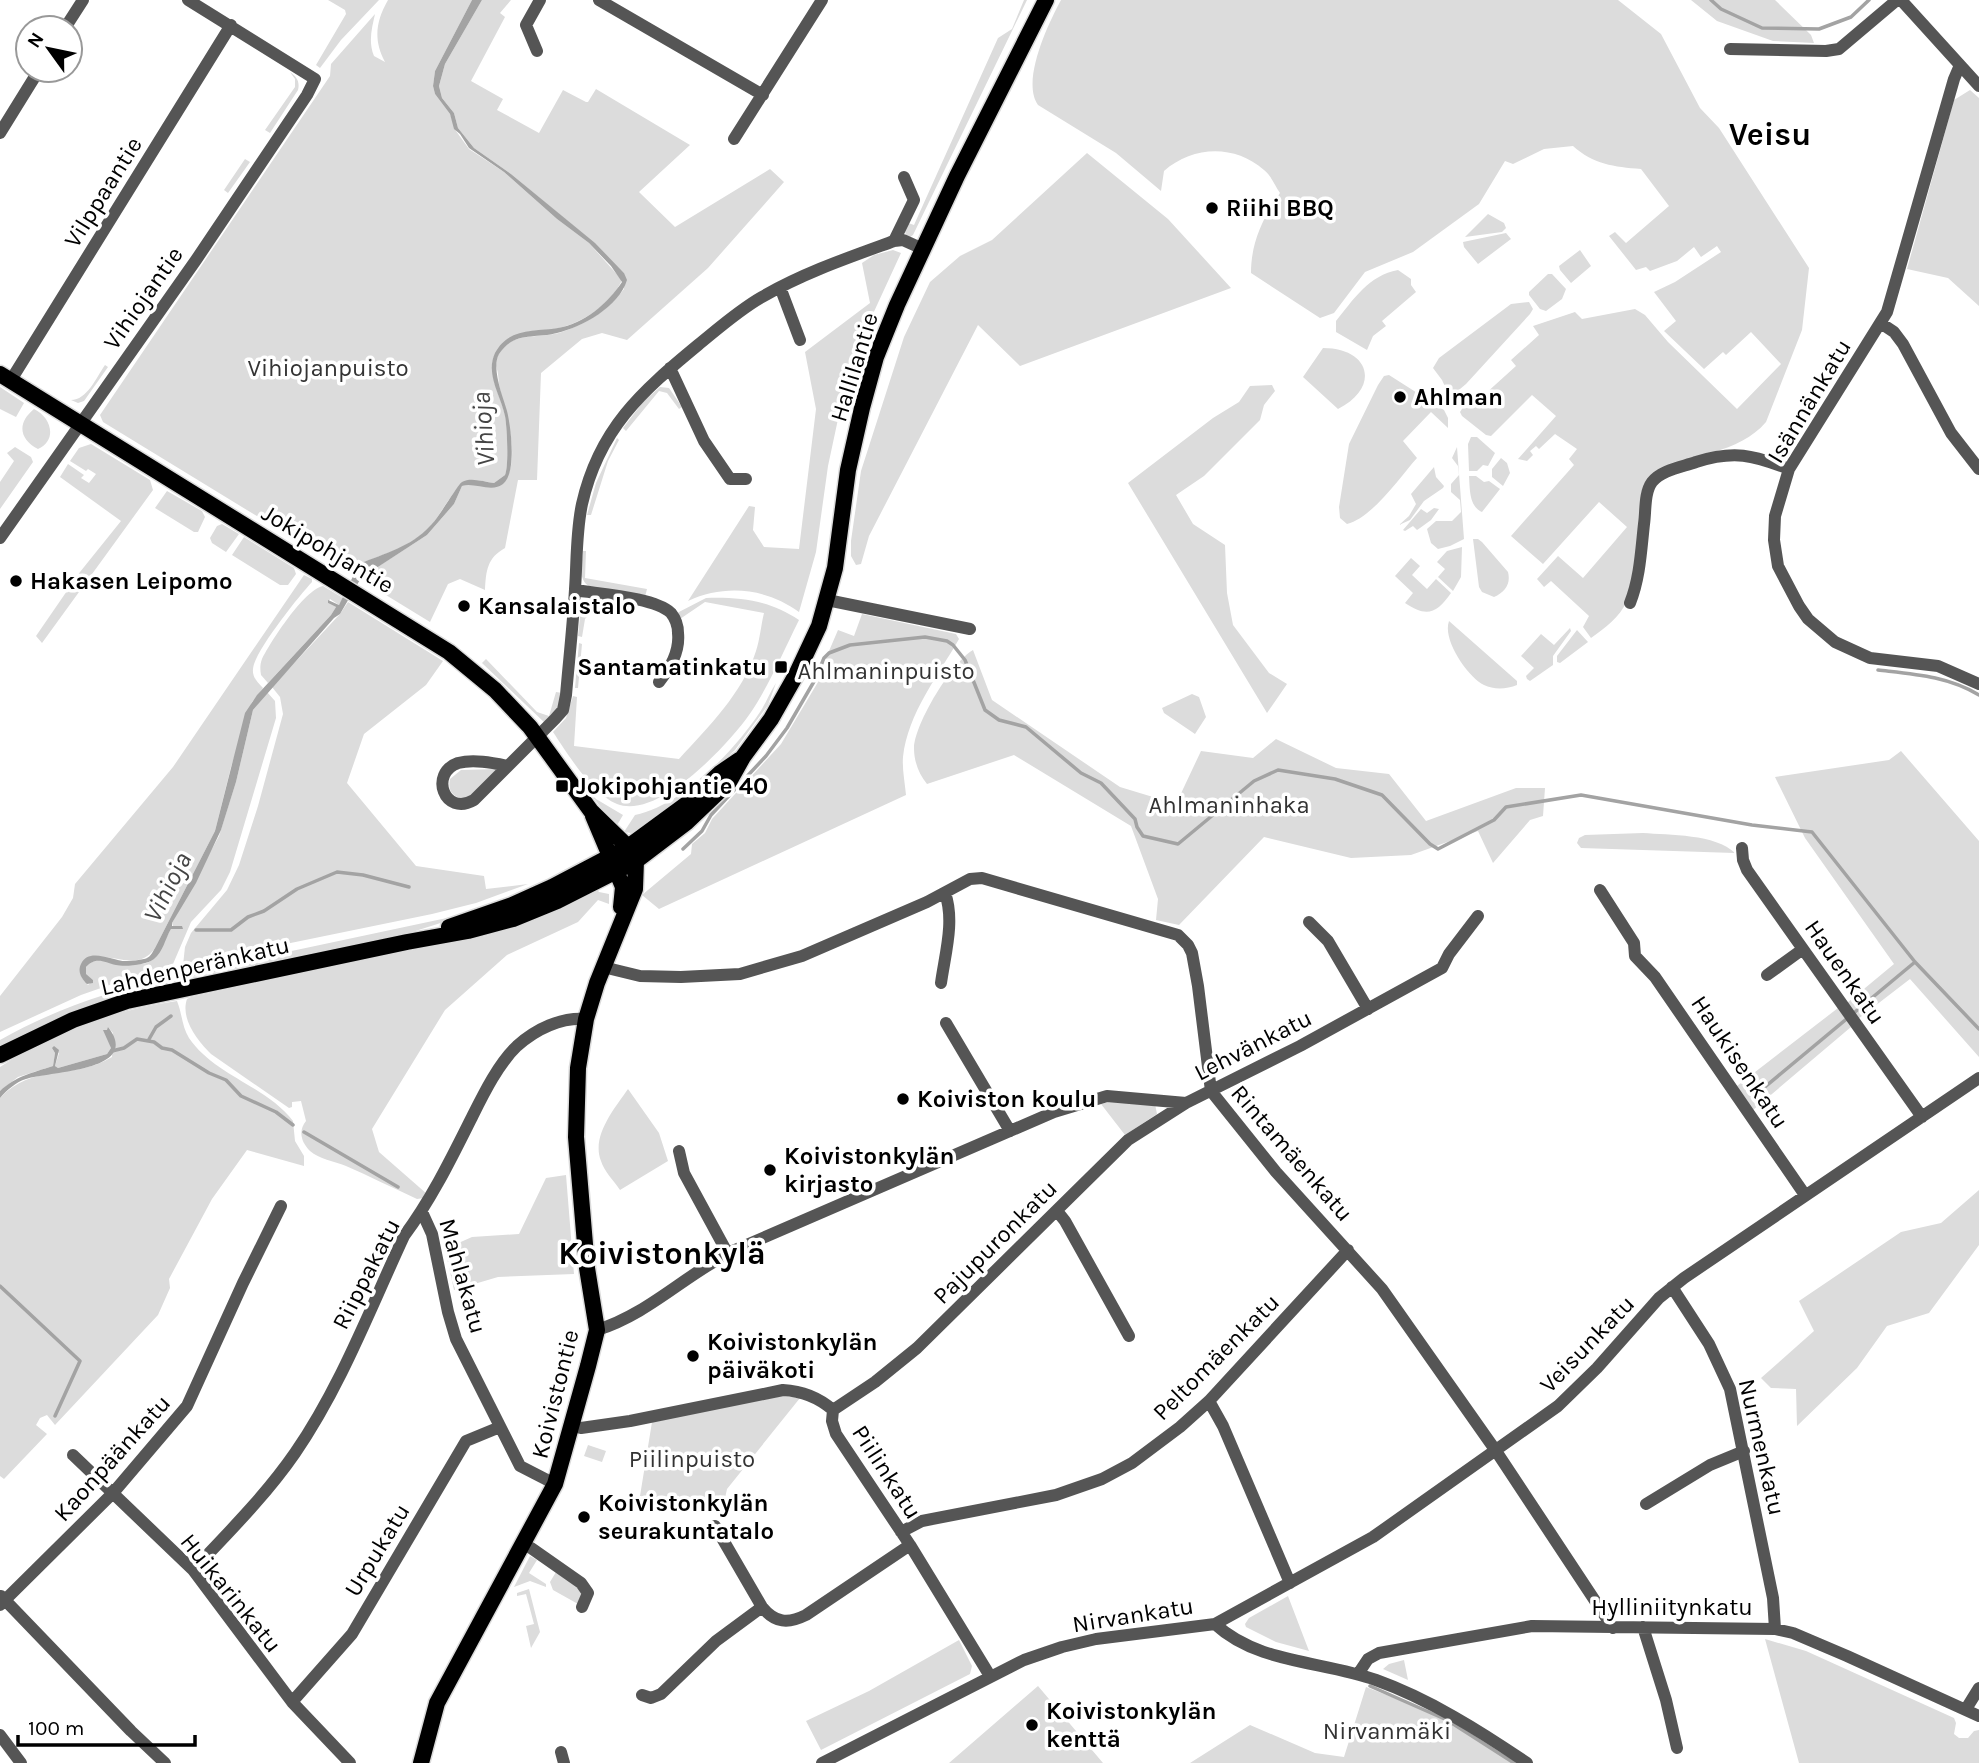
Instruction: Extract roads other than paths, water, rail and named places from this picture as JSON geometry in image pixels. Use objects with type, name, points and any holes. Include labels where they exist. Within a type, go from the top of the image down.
[{"type":"main road","name":"Hallilantie","points":[[613,863],[686,823],[729,782],[743,757],[771,719],[796,675],[819,626],[827,600],[835,568],[848,470],[876,357],[957,176],[1046,0]]},
{"type":"main road","name":"Jokipohjantie","points":[[5,377],[449,652],[495,690],[538,737],[591,811],[632,854]]},
{"type":"main road","name":"Jokipohjantie","points":[[591,811],[613,863]]},
{"type":"main road","name":"Koivistontie","points":[[421,1763],[437,1703],[555,1484],[573,1426],[597,1330],[587,1268],[576,1137],[578,1068],[586,1019],[603,967],[635,889],[632,854]]},
{"type":"main road","name":"Koivistontie","points":[[613,863],[623,887],[619,928]]},
{"type":"main road","name":"Lahdenperänkatu","points":[[0,1055],[73,1020],[127,1002],[468,931],[513,919],[557,901],[613,863]]},
{"type":"street","points":[[188,0],[231,25]]},
{"type":"street","points":[[537,51],[526,25],[540,0]]},
{"type":"street","points":[[599,0],[763,94]]},
{"type":"street","points":[[734,139],[822,0]]},
{"type":"street","points":[[1730,49],[1839,49],[1899,0],[1979,86]]},
{"type":"street","name":"Vihiojantie","points":[[0,538],[196,260],[307,95],[315,79],[231,25]]},
{"type":"street","name":"Vilppaantie","points":[[5,377],[231,25]]},
{"type":"street","name":"Isännänkatu","points":[[1960,65],[1882,324],[1790,469],[1775,516],[1775,553],[1790,592],[1808,619],[1828,637],[1851,651],[1880,659],[1938,666],[1979,684]]},
{"type":"street","points":[[0,133],[30,84]]},
{"type":"street","points":[[894,241],[914,200],[904,177]]},
{"type":"street","points":[[509,766],[480,762],[460,763],[445,775],[442,781],[443,792],[457,804],[469,803],[487,789],[561,713],[564,705],[583,504],[600,452],[633,402],[670,368],[746,308],[780,287],[894,241],[903,240],[923,249]]},
{"type":"street","points":[[780,287],[800,340]]},
{"type":"street","points":[[1882,324],[1889,327],[1903,344],[1951,433],[1979,469]]},
{"type":"street","points":[[670,368],[704,440],[722,469],[730,479],[746,479]]},
{"type":"street","points":[[1630,603],[1636,589],[1647,498],[1652,482],[1658,476],[1699,461],[1731,454],[1752,456],[1790,469]]},
{"type":"street","points":[[575,590],[651,603],[671,613],[678,626],[678,646],[669,669],[659,682]]},
{"type":"street","points":[[827,600],[970,629]]},
{"type":"street","name":"Hauenkatu","points":[[1742,848],[1747,870],[1922,1117]]},
{"type":"street","name":"Rintamäenkatu","points":[[603,967],[640,976],[740,974],[803,956],[970,879],[982,878],[1178,934],[1188,944],[1192,953],[1211,1091],[1276,1172],[1382,1289],[1496,1451],[1613,1628]]},
{"type":"street","name":"Haukisenkatu","points":[[1600,890],[1634,943],[1635,956],[1656,977],[1805,1195]]},
{"type":"street","points":[[941,983],[950,907],[944,893]]},
{"type":"street","name":"Lehvänkatu","points":[[597,1330],[663,1298],[728,1254],[1054,1112],[1102,1097],[1186,1103],[1368,1009],[1446,965],[1449,954],[1478,916]]},
{"type":"street","points":[[1309,922],[1328,941],[1368,1009]]},
{"type":"street","points":[[1767,975],[1803,949]]},
{"type":"street","name":"Riippakatu","points":[[193,1570],[259,1499],[295,1454],[324,1406],[404,1236],[422,1212],[489,1084],[517,1046],[544,1028],[565,1019],[586,1019]]},
{"type":"street","points":[[946,1023],[1010,1132]]},
{"type":"street","name":"Veisunkatu","points":[[1215,1623],[1395,1523],[1496,1451],[1577,1388],[1672,1287],[1979,1078]]},
{"type":"street","name":"Pajupuronkatu","points":[[833,1410],[875,1382],[917,1348],[1128,1140],[1186,1103]]},
{"type":"street","points":[[679,1151],[684,1173],[728,1254]]},
{"type":"street","name":"Kaonpäänkatu","points":[[2,1600],[113,1493],[187,1406],[281,1206]]},
{"type":"street","points":[[1057,1211],[1129,1336]]},
{"type":"street","name":"Mahlakatu","points":[[422,1212],[432,1234],[456,1339],[520,1466],[555,1484]]},
{"type":"street","name":"Peltomäenkatu","points":[[901,1532],[922,1521],[1056,1495],[1093,1482],[1132,1463],[1209,1401],[1348,1251]]},
{"type":"street","name":"Nurmenkatu","points":[[1672,1287],[1721,1367],[1734,1401],[1773,1598],[1775,1629]]},
{"type":"street","name":"Piilinkatu","points":[[573,1426],[581,1428],[629,1421],[783,1390],[805,1393],[833,1410],[832,1421],[836,1434],[910,1545],[990,1676]]},
{"type":"street","points":[[1209,1401],[1223,1426],[1290,1583]]},
{"type":"street","name":"Urpukatu","points":[[292,1702],[352,1634],[466,1441],[500,1427]]},
{"type":"street","points":[[1646,1504],[1710,1465],[1744,1451]]},
{"type":"street","name":"Huikarinkatu","points":[[73,1455],[193,1570],[292,1702],[350,1763]]},
{"type":"street","points":[[715,1526],[762,1607],[769,1615],[782,1622],[796,1620],[910,1545]]},
{"type":"street","points":[[523,1545],[581,1583],[588,1593],[582,1607]]},
{"type":"street","points":[[2,1600],[165,1763]]},
{"type":"street","points":[[642,1695],[651,1698],[660,1694],[716,1641],[762,1607]]},
{"type":"street","name":"Nirvankatu","points":[[830,1761],[1024,1660],[1062,1647],[1106,1638],[1215,1623],[1233,1637],[1261,1650],[1391,1686],[1425,1702],[1527,1763]]},
{"type":"street","name":"Hylliniitynkatu","points":[[1358,1675],[1368,1659],[1379,1653],[1532,1626],[1775,1629],[1798,1635],[1979,1716]]},
{"type":"street","points":[[1643,1628],[1666,1700],[1676,1748]]},
{"type":"street","points":[[1966,1709],[1979,1688]]},
{"type":"street","points":[[0,1735],[21,1763]]},
{"type":"waterway","points":[[1711,0],[1721,9],[1762,28],[1819,29],[1851,17],[1869,0]]},
{"type":"waterway","points":[[683,849],[702,831],[711,815],[766,756],[787,728],[829,653],[850,645],[925,637],[947,641],[953,645],[965,660],[985,710],[999,720],[1026,727],[1081,773],[1101,783],[1135,819],[1143,836],[1178,844],[1254,781],[1278,770],[1335,779],[1382,795],[1438,849],[1494,820],[1506,807],[1581,795],[1752,825],[1812,832],[1915,962],[1979,1029]]},
{"type":"waterway","points":[[1878,670],[1943,680],[1979,695]]},
{"type":"waterway","points":[[196,930],[231,930],[297,889],[337,872],[363,875],[409,887]]},
{"type":"waterway","points":[[1754,1096],[1915,962]]},
{"type":"waterway","points":[[148,1041],[156,1027],[171,1016]]},
{"type":"waterway","points":[[112,1051],[124,1048],[137,1039],[154,1042],[226,1080],[241,1096],[276,1112],[293,1125]]},
{"type":"waterway","points":[[304,1132],[398,1187]]},
{"type":"waterway","points":[[0,1286],[80,1361],[55,1416]]},
{"type":"waterway","points":[[1370,1686],[1447,1720],[1514,1763]]},
{"type":"place","name":"Riihi BBQ","points":[[1212,208]]},
{"type":"place","name":"Ahlman","points":[[1400,397]]},
{"type":"place","name":"Hakasen Leipomo","points":[[16,581]]},
{"type":"place","name":"Kansalaistalo","points":[[464,606]]},
{"type":"place","name":"Santamatinkatu","points":[[781,667]]},
{"type":"place","name":"Jokipohjantie 40","points":[[562,786]]},
{"type":"place","name":"Koiviston koulu","points":[[903,1099]]},
{"type":"place","name":"Koivistonkylän kirjasto","points":[[770,1170]]},
{"type":"place","name":"Koivistonkylän päiväkoti","points":[[693,1356]]},
{"type":"place","name":"Koivistonkylän seurakuntatalo","points":[[584,1517]]},
{"type":"place","name":"Koivistonkylän kenttä","points":[[1032,1725]]},
{"type":"district","name":"Veisu","points":[[1770,134]]},
{"type":"district","name":"Koivistonkylä","points":[[662,1253]]},
{"type":"park label","name":"Vihiojanpuisto","points":[[328,368]]},
{"type":"park label","name":"Ahlmaninpuisto","points":[[886,671]]},
{"type":"park label","name":"Ahlmaninhaka","points":[[1229,805]]},
{"type":"park label","name":"Piilinpuisto","points":[[692,1459]]},
{"type":"park label","name":"Nirvanmäki","points":[[1387,1731]]},
{"type":"water label","name":"Vihioja","points":[[483,429]]},
{"type":"water label","name":"Vihioja","points":[[167,887]]}]
